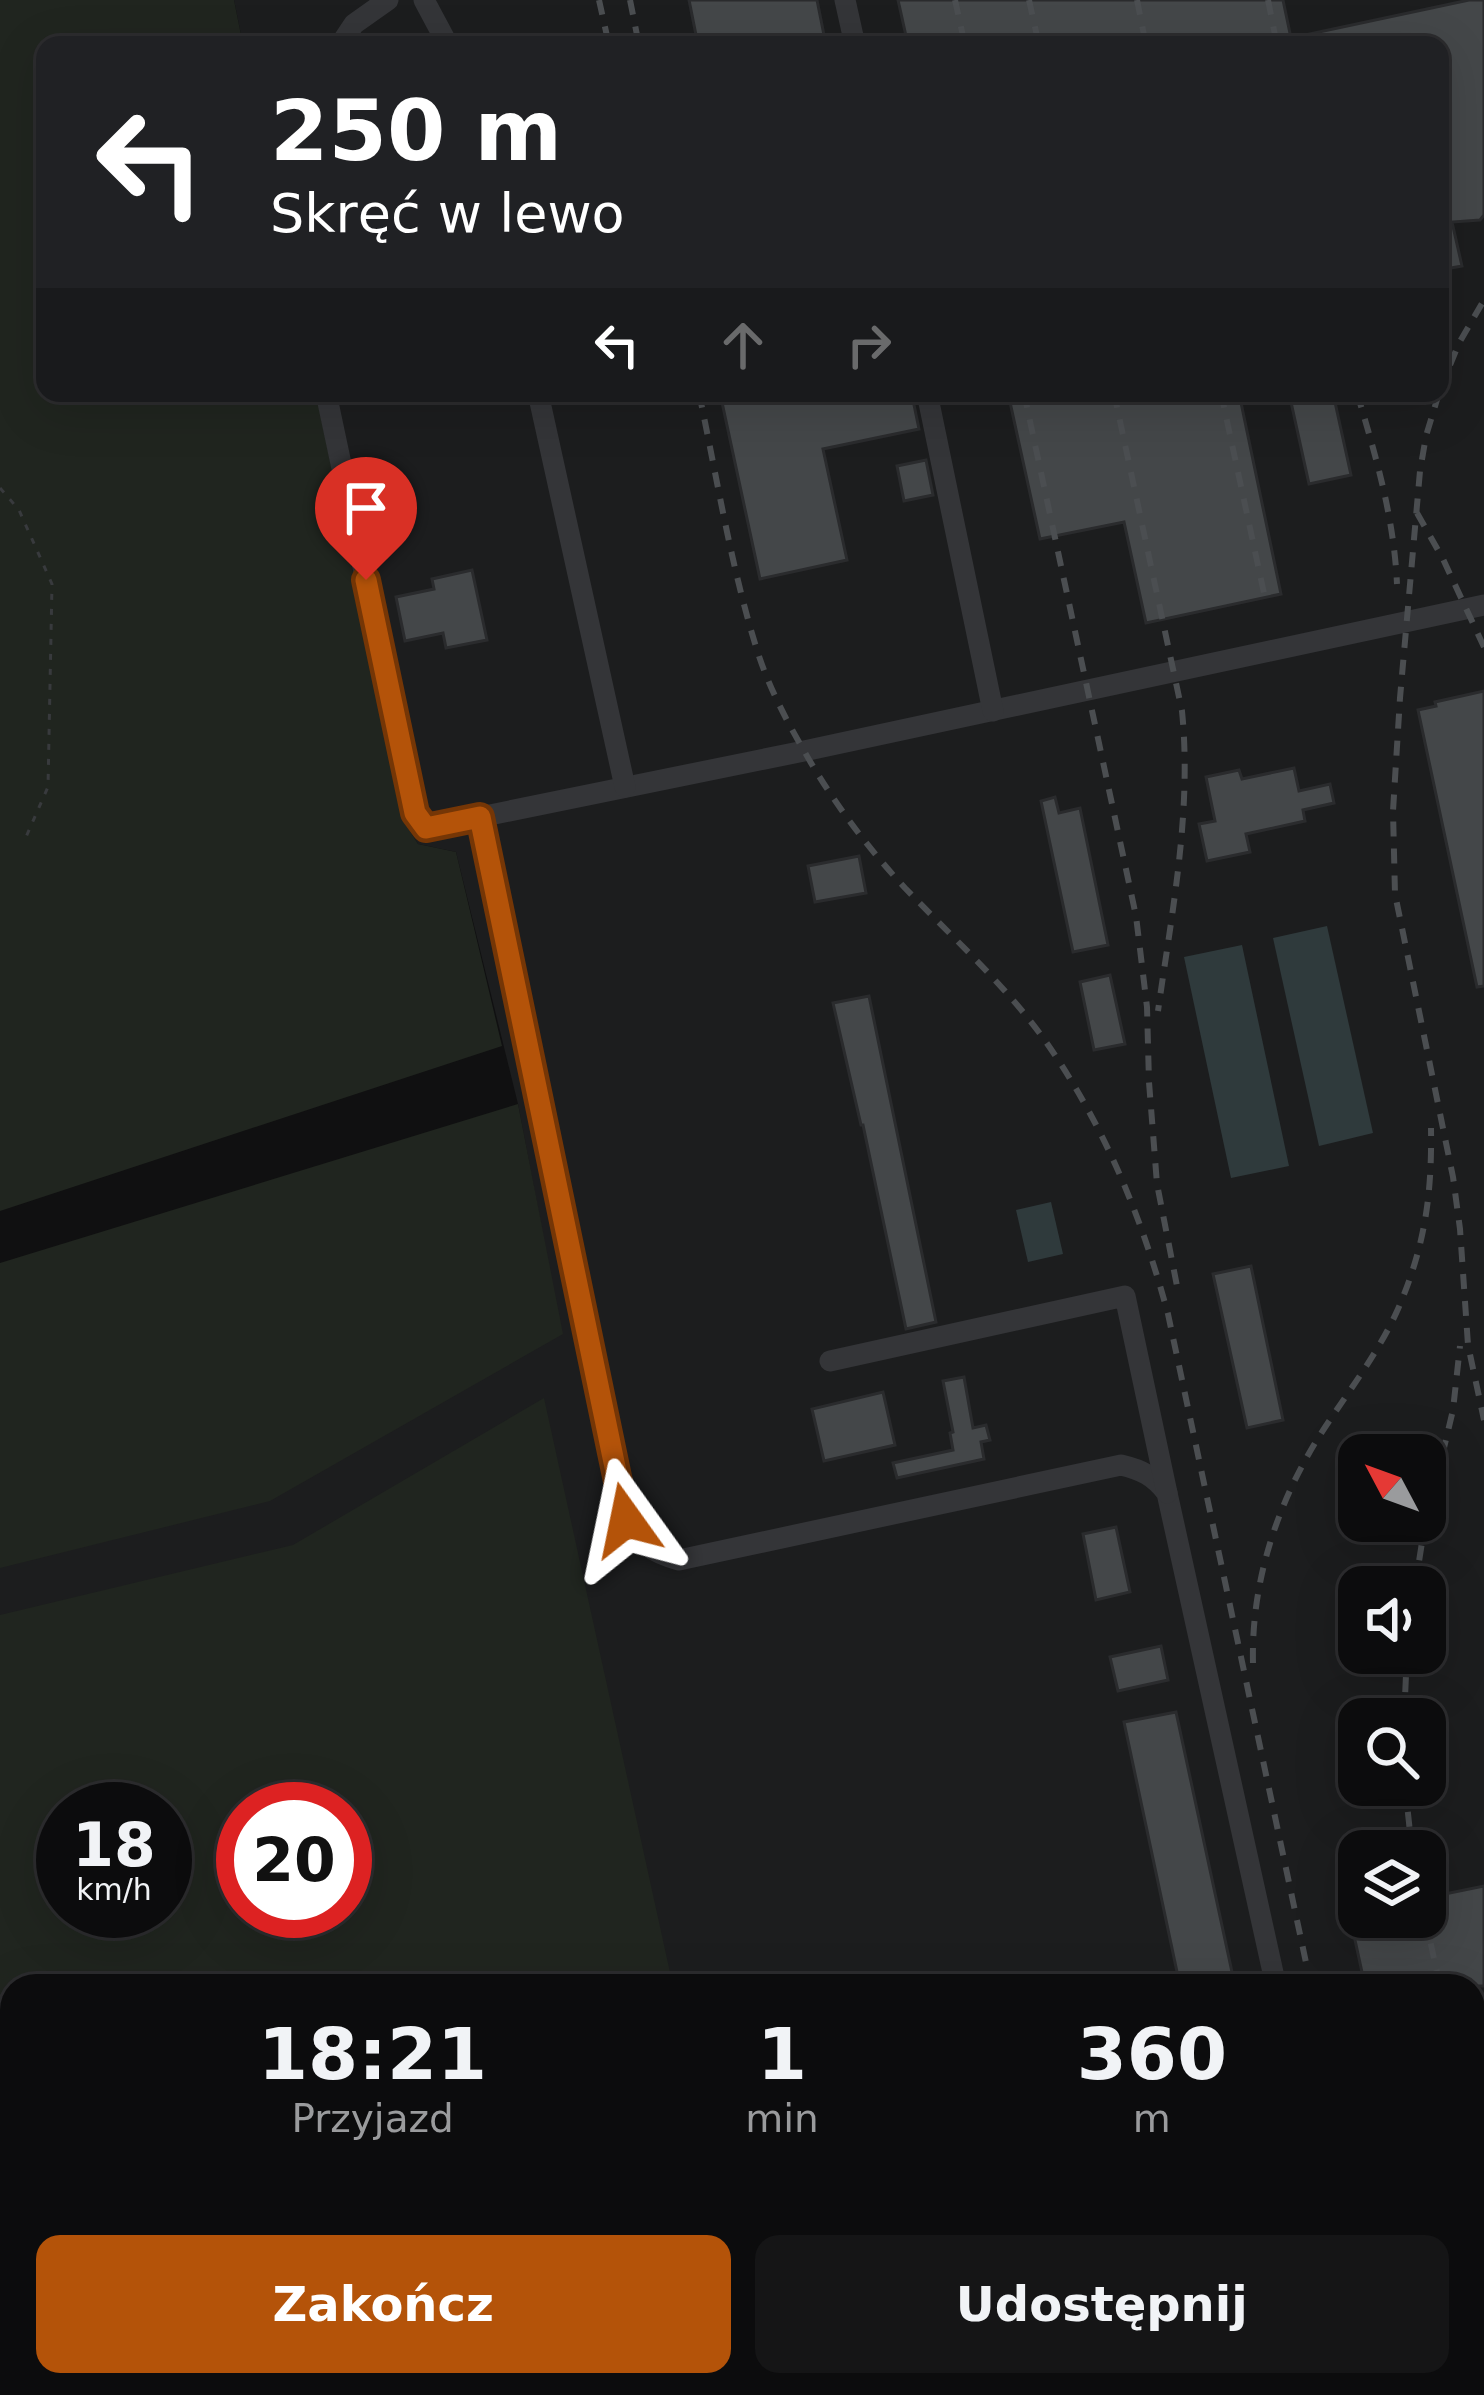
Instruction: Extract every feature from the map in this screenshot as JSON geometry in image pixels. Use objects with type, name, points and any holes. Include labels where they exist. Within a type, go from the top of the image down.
[{"type":"lane","points":[[346,36],[354,24],[388,0]]},
{"type":"lane","points":[[424,0],[443,36]]},
{"type":"lane","points":[[845,0],[852,36]]},
{"type":"lane","points":[[328,402],[415,813],[426,828],[1484,605]]},
{"type":"lane","points":[[540,402],[625,788]]},
{"type":"lane","points":[[929,402],[993,711]]},
{"type":"lane","points":[[480,817],[626,1520],[639,1541],[657,1554],[679,1560],[1121,1465],[1155,1478],[1167,1493]]},
{"type":"lane","points":[[830,1361],[1125,1296],[1273,1974]]},
{"type":"path","points":[[0,488],[19,510],[52,584],[48,787],[26,837]]},
{"type":"shaded area","points":[[0,0],[234,0],[241,36],[36,36],[36,402],[318,402],[405,823],[418,844],[456,852],[502,1046],[0,1211]]},
{"type":"shaded area","points":[[234,0],[1484,0],[1484,1974],[0,1974],[0,1422],[556,1303],[518,1104],[456,852],[418,844],[405,823],[318,402],[1449,402],[1449,36],[241,36]]},
{"type":"shaded area","points":[[1327,926],[1373,1133],[1319,1146],[1273,938]]},
{"type":"shaded area","points":[[1242,945],[1289,1166],[1231,1178],[1184,957]]},
{"type":"shaded area","points":[[518,1104],[563,1334],[270,1501],[0,1568],[0,1263]]},
{"type":"shaded area","points":[[1051,1202],[1063,1254],[1028,1262],[1016,1210]]},
{"type":"shaded area","points":[[544,1398],[670,1974],[0,1974],[0,1615],[293,1545]]},
{"type":"building","points":[[689,0],[817,0],[824,36],[696,36]]},
{"type":"building","points":[[898,0],[1283,0],[1291,36],[906,36]]},
{"type":"building","points":[[1484,0],[1484,215],[1480,220],[1452,222],[1462,266],[1449,268],[1449,36],[1300,36]]},
{"type":"building","points":[[722,402],[913,402],[919,429],[823,449],[847,560],[760,579]]},
{"type":"building","points":[[1010,402],[1241,402],[1281,594],[1146,623],[1124,522],[1040,539]]},
{"type":"building","points":[[1291,402],[1335,402],[1351,475],[1309,484]]},
{"type":"building","points":[[926,460],[933,495],[904,501],[897,466]]},
{"type":"building","points":[[472,570],[487,640],[446,648],[443,633],[405,641],[396,597],[434,589],[432,579]]},
{"type":"building","points":[[1484,691],[1484,986],[1477,987],[1418,710]]},
{"type":"building","points":[[1294,768],[1299,791],[1330,784],[1334,803],[1303,810],[1305,821],[1246,834],[1250,852],[1207,861],[1199,824],[1215,821],[1206,777],[1239,770],[1242,779]]},
{"type":"building","points":[[1055,797],[1059,813],[1080,808],[1108,945],[1073,952],[1041,801]]},
{"type":"building","points":[[859,856],[866,893],[815,902],[808,866]]},
{"type":"building","points":[[1110,975],[1125,1044],[1094,1050],[1080,982]]},
{"type":"building","points":[[869,996],[936,1322],[906,1329],[833,1003]]},
{"type":"building","points":[[1251,1266],[1283,1420],[1247,1428],[1213,1274]]},
{"type":"building","points":[[964,1377],[973,1428],[986,1425],[990,1440],[981,1442],[984,1459],[897,1478],[893,1463],[953,1450],[943,1381]]},
{"type":"building","points":[[883,1392],[895,1445],[824,1461],[812,1409]]},
{"type":"building","points":[[1116,1527],[1130,1592],[1096,1600],[1083,1534]]},
{"type":"building","points":[[1161,1646],[1168,1680],[1118,1691],[1110,1657]]},
{"type":"building","points":[[1176,1712],[1232,1974],[1177,1974],[1124,1722]]},
{"type":"building","points":[[1484,1886],[1484,1974],[1362,1974],[1355,1938],[1446,1938],[1446,1894]]},
{"type":"railway","points":[[599,0],[607,36]]},
{"type":"railway","points":[[630,0],[637,36]]},
{"type":"railway","points":[[955,0],[963,36]]},
{"type":"railway","points":[[1029,0],[1037,36]]},
{"type":"railway","points":[[1137,0],[1144,36]]},
{"type":"railway","points":[[1268,0],[1275,36]]},
{"type":"railway","points":[[1449,368],[1484,300]]},
{"type":"railway","points":[[701,402],[748,619],[766,676],[790,725],[825,786],[877,856],[993,977],[1041,1035],[1083,1100],[1132,1204],[1168,1314],[1308,1974]]},
{"type":"railway","points":[[1026,402],[1136,916],[1147,1007],[1157,1184],[1177,1286]]},
{"type":"railway","points":[[1116,402],[1182,711],[1182,824],[1158,1011]]},
{"type":"railway","points":[[1223,402],[1265,598]]},
{"type":"railway","points":[[1360,402],[1388,511],[1397,584]]},
{"type":"railway","points":[[1436,402],[1420,471],[1400,698],[1393,811],[1395,894],[1453,1177],[1468,1345],[1484,1420]]},
{"type":"railway","points":[[1417,513],[1484,647]]},
{"type":"railway","points":[[1253,1663],[1262,1574],[1279,1516],[1320,1435],[1390,1326],[1415,1264],[1428,1198],[1431,1128]]},
{"type":"railway","points":[[1418,1566],[1453,1410],[1460,1346]]},
{"type":"railway","points":[[1405,1698],[1406,1674]]},
{"type":"railway","points":[[1407,1806],[1410,1830]]},
{"type":"railway","points":[[1430,1938],[1437,1974]]},
{"type":"route","points":[[366,580],[415,813],[426,828],[480,817],[626,1520]]}]
